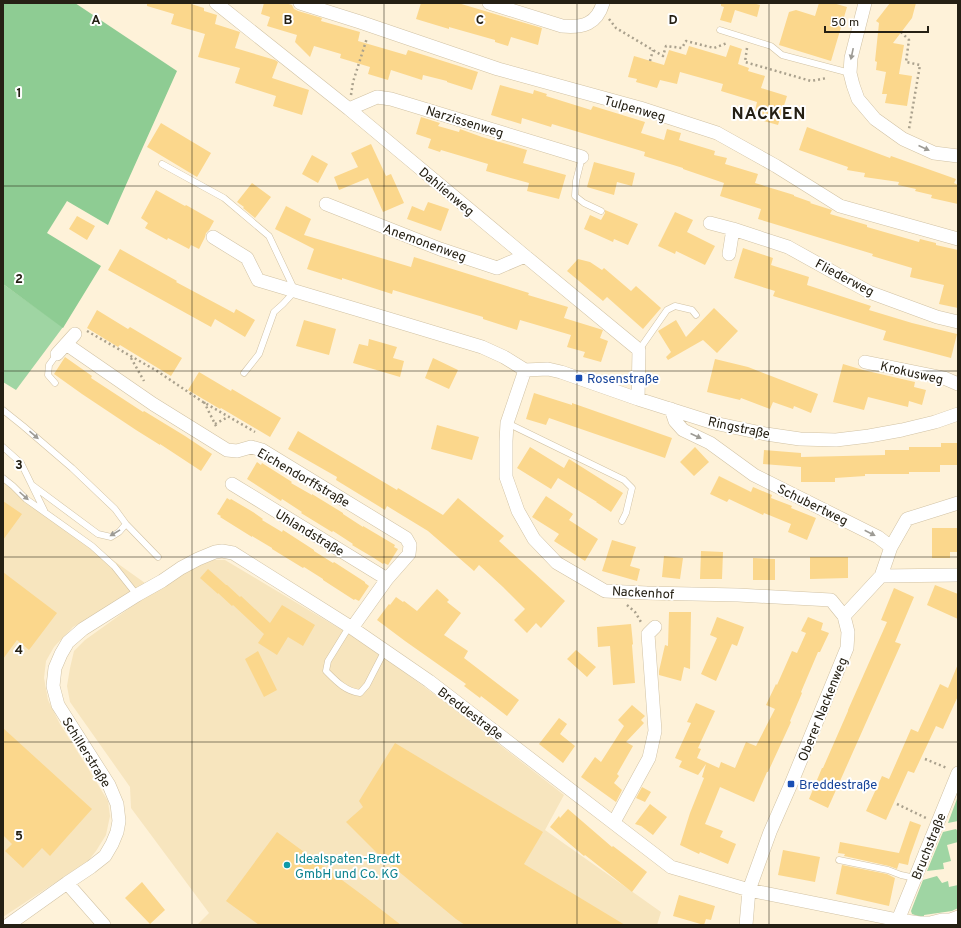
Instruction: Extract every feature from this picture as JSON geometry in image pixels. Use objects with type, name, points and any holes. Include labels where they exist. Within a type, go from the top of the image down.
[{"type":"street","name":"Tulpenweg","points":[[300,3],[498,69],[640,108],[717,132],[776,166],[840,206],[958,240]]},
{"type":"street","points":[[489,3],[562,26],[574,28],[585,25],[595,19],[602,6]]},
{"type":"street","points":[[865,3],[851,58],[850,73],[858,99],[875,119],[903,139],[934,153],[958,156]]},
{"type":"street","name":"Dahlienweg","points":[[221,5],[349,109],[639,350]]},
{"type":"street","name":"Narzissenweg","points":[[349,109],[377,97],[391,99],[582,157]]},
{"type":"street","name":"Anemonenweg","points":[[326,204],[440,249],[497,268],[525,256]]},
{"type":"street","name":"Fliederweg","points":[[710,223],[788,247],[869,292],[937,317],[958,322]]},
{"type":"street","points":[[729,254],[733,229]]},
{"type":"street","points":[[213,237],[247,258],[258,280],[482,347],[504,357],[525,370]]},
{"type":"street","points":[[61,349],[80,332]]},
{"type":"street","name":"Eichendorffstraße","points":[[61,349],[227,450],[237,451],[251,447],[262,450],[406,538],[410,545],[409,554],[387,580],[351,628]]},
{"type":"street","points":[[638,399],[639,350]]},
{"type":"street","name":"Krokusweg","points":[[865,362],[944,378],[958,384]]},
{"type":"street","name":"Ringstraße","points":[[525,370],[548,369],[561,372],[638,399],[714,423],[766,434],[800,439],[836,440],[869,436],[935,422],[958,414]]},
{"type":"street","name":"Nackenhof","points":[[525,370],[507,423],[506,477],[518,511],[534,539],[557,563],[605,590],[623,592],[738,595],[831,600],[844,616]]},
{"type":"street","name":"Schubertweg","points":[[671,409],[675,421],[683,430],[710,443],[754,475],[878,537],[891,547]]},
{"type":"street","name":"Uhlandstraße","points":[[232,484],[387,580]]},
{"type":"street","points":[[844,616],[881,576],[891,547],[907,519],[958,503]]},
{"type":"street","name":"Breddestraße","points":[[162,581],[198,558],[215,552],[233,553],[385,650],[429,681],[671,867],[749,890],[898,920],[930,923],[950,920],[958,917]]},
{"type":"street","points":[[881,576],[958,575]]},
{"type":"street","name":"Schillerstraße","points":[[8,925],[92,867],[105,856],[117,832],[119,821],[117,804],[109,785],[58,705],[53,686],[55,668],[61,654],[68,642],[83,630],[162,581]]},
{"type":"street","name":"Oberer Nackenweg","points":[[746,925],[749,890],[770,832],[787,795],[847,648],[848,632],[844,616]]},
{"type":"street","points":[[614,822],[649,758],[655,731],[651,630]]},
{"type":"street","name":"Bruchstraße","points":[[898,920],[958,773]]},
{"type":"street","points":[[67,883],[104,925]]},
{"type":"lane","points":[[720,30],[771,46],[782,55],[850,73]]},
{"type":"lane","points":[[582,157],[576,181],[575,196],[584,203],[601,211]]},
{"type":"lane","points":[[162,164],[224,198],[269,236],[295,291],[274,312],[259,354],[244,373]]},
{"type":"lane","points":[[639,350],[667,310],[675,306],[692,310],[696,314]]},
{"type":"lane","points":[[55,383],[48,375],[49,365],[61,349]]},
{"type":"lane","points":[[3,410],[24,426],[72,468],[115,509],[126,524],[158,557]]},
{"type":"lane","points":[[507,423],[624,480],[632,488],[626,513],[622,522]]},
{"type":"lane","points":[[3,447],[21,463],[45,512]]},
{"type":"lane","points":[[3,478],[26,499],[92,546],[114,566],[138,595]]},
{"type":"lane","points":[[32,485],[98,534],[110,537],[119,532],[126,524]]},
{"type":"lane","points":[[351,628],[328,661],[326,671],[339,684],[351,692],[360,694],[385,650]]},
{"type":"lane","points":[[839,860],[888,870],[915,878]]},
{"type":"path","points":[[602,6],[616,28],[663,56],[666,46],[682,48],[686,41],[714,48],[728,42]]},
{"type":"path","points":[[349,109],[353,82],[371,26]]},
{"type":"path","points":[[901,32],[908,40],[906,62],[920,65],[910,128],[903,139]]},
{"type":"path","points":[[747,46],[745,62],[811,81],[850,73]]},
{"type":"path","points":[[650,60],[653,50]]},
{"type":"path","points":[[80,332],[131,356],[203,402],[255,432]]},
{"type":"path","points":[[131,356],[146,385]]},
{"type":"path","points":[[203,402],[216,425],[228,416]]},
{"type":"path","points":[[623,592],[625,604],[635,612],[651,630]]},
{"type":"path","points":[[925,759],[958,773]]},
{"type":"path","points":[[897,804],[937,823]]},
{"type":"shaded area","points":[[3,482],[145,583],[113,606],[73,627],[54,647],[46,661],[44,678],[48,700],[60,724],[108,801],[110,816],[106,835],[88,861],[3,917]]},
{"type":"shaded area","points":[[205,560],[225,560],[372,648],[446,703],[564,795],[545,830],[661,912],[657,925],[197,925],[209,913],[131,808],[130,787],[70,702],[67,686],[74,651],[85,640],[187,567]]},
{"type":"green space","points":[[3,3],[75,3],[177,71],[108,225],[67,201],[47,233],[101,266],[63,328],[3,284]]},
{"type":"green space","points":[[3,284],[63,327],[16,390],[3,382]]},
{"type":"green space","points":[[958,796],[958,821],[948,823]]},
{"type":"green space","points":[[956,829],[958,832],[958,842],[947,845],[951,861],[943,863],[944,869],[927,871],[943,832]]},
{"type":"green space","points":[[937,876],[942,883],[948,881],[949,887],[958,885],[958,908],[952,911],[924,915],[924,917],[912,914],[911,911],[923,880]]},
{"type":"building","points":[[147,3],[188,3],[204,8],[204,11],[217,15],[215,24],[240,32],[235,48],[275,60],[278,62],[272,78],[309,90],[302,115],[273,106],[276,96],[235,83],[240,68],[198,57],[205,34],[171,24],[174,14],[147,6]]},
{"type":"building","points":[[264,3],[285,3],[292,5],[294,9],[298,11],[322,18],[321,21],[360,32],[358,41],[406,55],[408,50],[478,72],[472,90],[447,81],[423,75],[422,80],[391,70],[388,80],[368,74],[370,67],[340,58],[341,54],[314,46],[310,57],[295,42],[297,35],[267,26],[270,17],[261,14]]},
{"type":"building","points":[[421,3],[458,3],[542,28],[538,45],[511,37],[508,46],[495,42],[495,40],[416,19]]},
{"type":"building","points":[[721,3],[753,3],[760,5],[757,17],[735,10],[731,23],[720,20],[724,7],[721,6]]},
{"type":"building","points":[[819,3],[833,3],[847,7],[831,61],[779,45],[789,12],[796,10],[815,16]]},
{"type":"building","points":[[890,3],[916,3],[912,18],[893,43],[904,45],[899,74],[912,76],[907,106],[885,103],[887,94],[882,94],[886,72],[876,70],[877,62],[875,61],[879,23],[876,21]]},
{"type":"building","points":[[730,45],[742,49],[738,64],[749,68],[748,71],[765,76],[761,88],[787,96],[778,125],[757,119],[759,112],[755,111],[757,102],[721,91],[723,84],[680,72],[677,84],[660,80],[657,88],[636,82],[637,79],[628,77],[634,56],[664,65],[669,50],[686,55],[689,46],[726,57]]},
{"type":"building","points":[[500,85],[533,94],[534,90],[547,94],[546,96],[591,110],[593,106],[645,122],[641,133],[664,140],[667,129],[681,133],[679,140],[715,151],[714,155],[727,158],[725,164],[758,174],[755,183],[794,195],[811,202],[810,203],[832,210],[830,214],[867,225],[867,227],[919,242],[920,239],[936,243],[936,245],[958,250],[958,308],[939,304],[944,285],[910,277],[912,268],[872,256],[873,254],[758,219],[761,209],[720,196],[724,183],[644,156],[645,152],[552,124],[551,127],[522,118],[521,124],[491,115]]},
{"type":"building","points":[[421,117],[440,123],[438,126],[459,132],[460,129],[527,150],[523,163],[566,175],[559,199],[527,191],[529,183],[486,171],[488,164],[441,150],[440,152],[428,148],[431,139],[416,134]]},
{"type":"building","points":[[161,123],[211,153],[197,177],[147,147]]},
{"type":"building","points":[[807,127],[890,158],[891,156],[956,179],[954,183],[958,185],[958,204],[931,198],[932,195],[915,191],[916,189],[898,185],[899,182],[864,177],[865,173],[847,170],[848,167],[799,150]]},
{"type":"building","points":[[371,144],[386,176],[391,174],[404,203],[383,212],[368,178],[339,190],[334,177],[358,167],[351,153]]},
{"type":"building","points":[[312,155],[328,164],[318,183],[302,174]]},
{"type":"building","points":[[594,162],[635,173],[632,186],[617,182],[614,195],[587,187]]},
{"type":"building","points":[[252,183],[271,197],[255,218],[237,202]]},
{"type":"building","points":[[156,190],[214,221],[206,233],[199,249],[191,245],[189,249],[168,238],[167,240],[145,228],[148,223],[141,218]]},
{"type":"building","points":[[428,202],[449,209],[441,231],[407,219],[412,206],[424,211]]},
{"type":"building","points":[[286,206],[311,219],[304,235],[411,267],[414,257],[529,293],[528,295],[568,307],[564,318],[603,330],[600,338],[608,341],[601,362],[583,357],[585,352],[567,347],[571,335],[520,320],[517,330],[483,319],[483,317],[393,290],[392,294],[342,278],[342,280],[307,269],[314,249],[275,229]]},
{"type":"building","points":[[605,210],[638,224],[628,245],[614,239],[613,242],[584,229],[590,215],[601,220]]},
{"type":"building","points":[[675,212],[693,220],[687,232],[715,246],[705,265],[676,251],[675,254],[658,246]]},
{"type":"building","points":[[77,216],[95,226],[87,240],[69,229]]},
{"type":"building","points":[[743,248],[773,258],[771,265],[809,277],[807,285],[871,306],[869,310],[912,323],[957,334],[951,358],[883,340],[886,331],[773,296],[775,291],[734,278]]},
{"type":"building","points":[[120,249],[177,281],[176,282],[234,313],[236,309],[255,320],[245,337],[215,319],[211,327],[108,270]]},
{"type":"building","points":[[578,259],[590,262],[602,270],[604,268],[631,291],[636,286],[661,308],[643,329],[607,297],[603,301],[567,271]]},
{"type":"building","points":[[714,308],[738,331],[717,353],[703,340],[668,360],[666,357],[671,352],[658,331],[676,320],[686,337]]},
{"type":"building","points":[[97,310],[128,329],[130,327],[182,358],[171,376],[120,345],[118,347],[87,328]]},
{"type":"building","points":[[304,320],[336,329],[329,355],[296,346]]},
{"type":"building","points":[[369,339],[397,347],[393,358],[404,361],[400,377],[353,363],[359,344],[368,346]]},
{"type":"building","points":[[65,357],[92,376],[91,378],[212,454],[201,471],[136,430],[54,374]]},
{"type":"building","points":[[433,358],[458,370],[449,389],[425,378]]},
{"type":"building","points":[[715,359],[748,367],[818,394],[811,413],[794,406],[793,409],[773,402],[770,409],[741,398],[740,400],[707,392]]},
{"type":"building","points":[[843,364],[915,382],[914,387],[926,390],[922,405],[909,401],[908,407],[868,397],[864,410],[833,402]]},
{"type":"building","points":[[199,372],[231,391],[232,389],[281,418],[270,437],[188,390]]},
{"type":"building","points":[[534,393],[572,405],[572,403],[672,438],[665,458],[549,418],[546,425],[526,419]]},
{"type":"building","points":[[437,425],[479,437],[472,460],[431,449]]},
{"type":"building","points":[[298,431],[397,490],[398,488],[443,515],[458,498],[504,536],[499,541],[565,601],[541,628],[536,623],[527,633],[514,620],[525,609],[479,565],[474,571],[428,531],[387,506],[385,510],[336,480],[337,477],[288,449]]},
{"type":"building","points":[[941,443],[958,443],[958,465],[940,465],[940,472],[865,474],[865,476],[835,478],[835,482],[801,482],[801,467],[763,464],[764,450],[801,453],[801,457],[885,455],[885,450],[909,450],[909,447],[941,447]]},
{"type":"building","points":[[530,447],[564,468],[569,459],[623,493],[611,512],[558,478],[551,489],[517,468]]},
{"type":"building","points":[[695,447],[709,462],[694,476],[680,462]]},
{"type":"building","points":[[257,462],[261,465],[262,463],[292,482],[291,483],[312,494],[363,527],[395,545],[394,547],[398,549],[388,565],[383,564],[352,545],[353,544],[333,531],[332,532],[301,513],[302,512],[282,499],[281,501],[247,479]]},
{"type":"building","points":[[719,476],[751,492],[753,487],[772,495],[771,498],[792,506],[791,508],[816,518],[807,540],[788,532],[791,524],[764,513],[763,515],[729,499],[727,502],[710,494]]},
{"type":"building","points":[[546,496],[573,514],[569,520],[598,539],[585,561],[554,541],[559,534],[532,517]]},
{"type":"building","points":[[227,498],[253,512],[263,519],[262,520],[282,532],[283,530],[365,582],[369,586],[359,601],[354,600],[304,567],[303,568],[220,517],[221,516],[217,514]]},
{"type":"building","points":[[3,501],[22,514],[3,540]]},
{"type":"building","points":[[932,528],[958,528],[958,552],[950,552],[950,558],[932,558]]},
{"type":"building","points":[[612,540],[636,547],[630,566],[640,569],[637,581],[602,571]]},
{"type":"building","points":[[701,551],[723,552],[722,579],[700,579]]},
{"type":"building","points":[[664,556],[683,558],[680,579],[662,577]]},
{"type":"building","points":[[810,557],[848,557],[848,578],[810,579]]},
{"type":"building","points":[[753,558],[775,559],[775,580],[753,580]]},
{"type":"building","points":[[208,569],[240,597],[241,596],[270,623],[282,605],[315,625],[303,646],[288,637],[277,655],[258,643],[264,634],[233,605],[232,606],[200,578]]},
{"type":"building","points":[[3,572],[57,613],[29,650],[17,640],[3,659]]},
{"type":"building","points":[[935,585],[958,594],[958,619],[927,605]]},
{"type":"building","points":[[894,588],[914,597],[895,642],[901,644],[828,808],[809,799],[887,622],[881,620]]},
{"type":"building","points":[[437,589],[449,600],[447,602],[461,613],[444,635],[468,651],[464,658],[519,700],[507,716],[481,696],[480,698],[464,686],[466,684],[377,620],[396,597],[417,611]]},
{"type":"building","points":[[669,612],[691,612],[690,669],[684,667],[681,681],[659,675],[665,645],[668,646]]},
{"type":"building","points":[[717,617],[744,627],[737,646],[732,644],[716,681],[701,674],[717,638],[710,635]]},
{"type":"building","points":[[808,617],[823,623],[821,630],[829,633],[820,652],[818,652],[801,692],[802,693],[790,721],[791,722],[754,802],[720,787],[705,824],[723,831],[720,837],[736,844],[728,864],[700,852],[699,854],[680,845],[690,813],[704,778],[702,777],[706,764],[698,775],[679,767],[682,761],[675,758],[691,723],[687,722],[696,703],[715,711],[698,748],[701,749],[697,758],[719,768],[721,762],[735,768],[746,742],[756,746],[775,709],[766,705],[776,684],[777,685],[792,651],[797,653],[806,633],[801,631]]},
{"type":"building","points":[[631,624],[635,683],[613,685],[610,646],[598,647],[597,627]]},
{"type":"building","points":[[576,650],[596,667],[587,677],[567,659]]},
{"type":"building","points":[[258,651],[277,690],[264,697],[245,659]]},
{"type":"building","points":[[958,664],[958,696],[943,729],[936,726],[914,773],[908,771],[886,820],[866,811],[882,776],[889,779],[911,729],[918,732],[940,684],[948,688]]},
{"type":"building","points":[[632,705],[645,716],[641,720],[644,723],[626,742],[633,746],[617,774],[619,776],[614,783],[622,790],[616,802],[581,777],[595,757],[601,762],[624,726],[618,720]]},
{"type":"building","points":[[559,718],[567,724],[560,734],[575,746],[563,763],[539,744]]},
{"type":"building","points":[[3,728],[92,809],[50,856],[42,848],[23,868],[5,851],[12,844],[3,835]]},
{"type":"building","points":[[395,743],[543,832],[524,864],[625,925],[465,925],[456,919],[380,856],[346,822],[363,807],[359,801]]},
{"type":"building","points":[[642,787],[651,792],[645,802],[636,798]]},
{"type":"building","points":[[650,804],[667,817],[653,835],[641,826],[635,824]]},
{"type":"building","points":[[568,809],[612,847],[613,846],[647,872],[632,892],[585,855],[584,856],[550,827],[559,816],[560,818]]},
{"type":"building","points":[[910,821],[921,825],[908,865],[899,863],[897,869],[844,856],[845,854],[838,853],[840,842],[899,853]]},
{"type":"building","name":"Idealspaten-Bredt GmbH und Co. KG","points":[[277,832],[401,925],[259,925],[226,901]]},
{"type":"building","points":[[783,850],[820,857],[815,882],[778,875]]},
{"type":"building","points":[[842,865],[887,874],[895,878],[889,906],[836,894]]},
{"type":"building","points":[[142,882],[165,910],[150,924],[125,898]]},
{"type":"building","points":[[679,895],[715,906],[711,920],[706,919],[704,925],[673,916]]},
{"type":"place","name":"Rosenstraße","points":[[579,378]]},
{"type":"place","name":"Breddestraße","points":[[791,784]]},
{"type":"place","name":"Idealspaten-Bredt GmbH und Co. KG","points":[[287,865]]},
{"type":"district","name":"NACKEN","points":[[769,113]]}]
